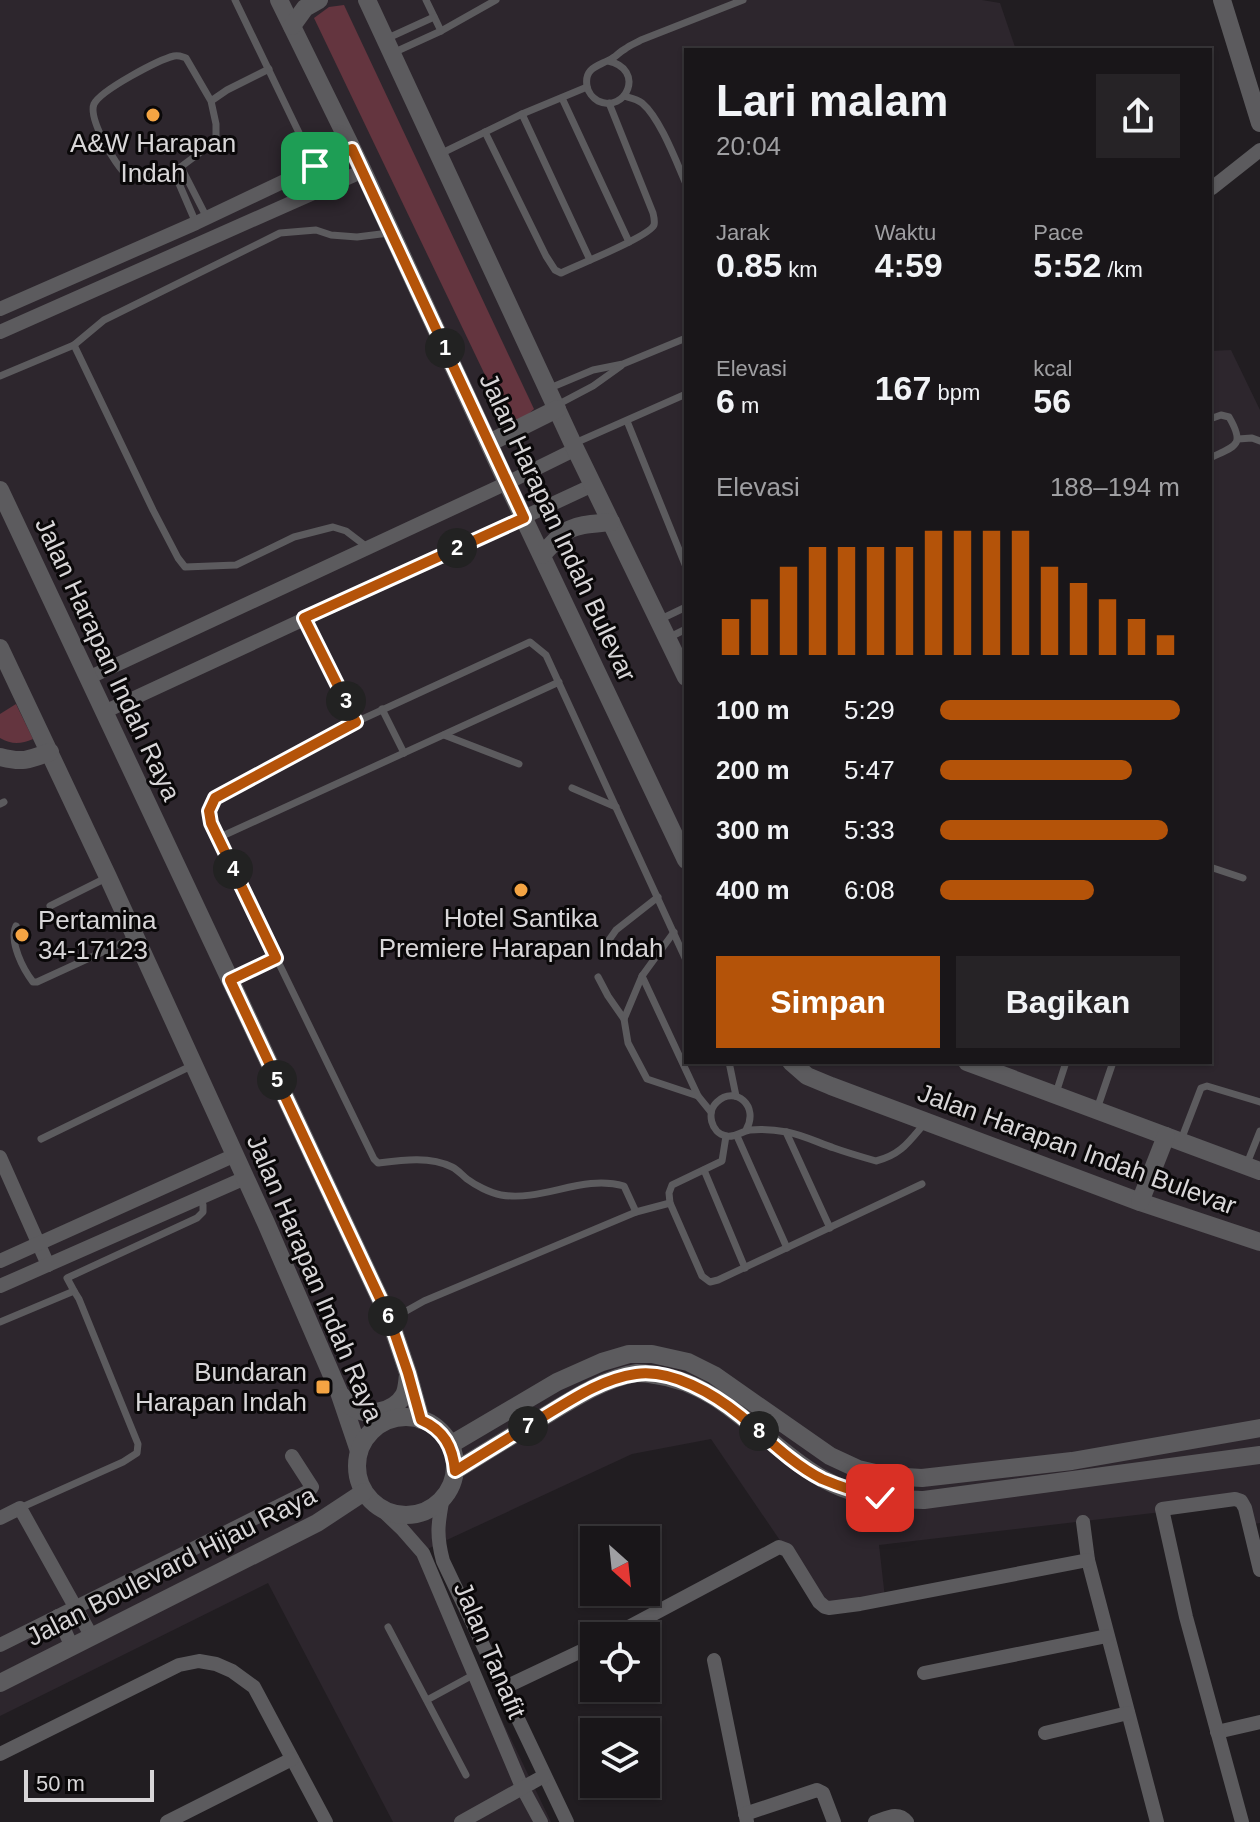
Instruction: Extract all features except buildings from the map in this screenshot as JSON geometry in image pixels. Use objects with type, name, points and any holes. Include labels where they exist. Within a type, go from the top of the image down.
[{"type":"street","name":"Jalan Harapan Indah Bulevar","points":[[279,0],[363,171],[684,856]]},
{"type":"street","points":[[292,26],[305,8],[319,0]]},
{"type":"street","name":"Jalan Harapan Indah Bulevar","points":[[367,0],[575,447],[684,672]]},
{"type":"street","points":[[1222,0],[1260,123]]},
{"type":"street","points":[[0,309],[352,149]]},
{"type":"street","points":[[1212,188],[1260,150]]},
{"type":"street","points":[[0,332],[363,171]]},
{"type":"street","points":[[489,443],[554,401]]},
{"type":"street","points":[[88,678],[507,483],[575,447]]},
{"type":"street","points":[[104,712],[593,485]]},
{"type":"street","name":"Jalan Harapan Indah Raya","points":[[0,490],[390,1320],[421,1420]]},
{"type":"street","points":[[542,555],[563,532],[578,526],[611,522]]},
{"type":"street","name":"Jalan Harapan Indah Raya","points":[[0,648],[9,689],[50,752],[108,877],[339,1392],[359,1451]]},
{"type":"street","points":[[0,757],[29,760],[50,752]]},
{"type":"street","name":"Jalan Harapan Indah Bulevar","points":[[793,1064],[807,1076],[925,1122],[1260,1242]]},
{"type":"street","name":"Jalan Harapan Indah Bulevar","points":[[972,1064],[1097,1110],[1169,1143],[1253,1169]]},
{"type":"street","points":[[1142,1199],[1169,1143]]},
{"type":"street","points":[[0,1261],[235,1155]]},
{"type":"street","points":[[0,1157],[38,1244],[52,1263]]},
{"type":"street","points":[[0,1286],[245,1178]]},
{"type":"street","points":[[450,1445],[557,1382],[629,1354],[666,1356],[688,1362],[714,1375],[830,1456],[858,1469],[888,1476],[922,1478],[1072,1461],[1260,1428]]},
{"type":"street","points":[[339,1392],[350,1406],[362,1412],[381,1411],[394,1406],[403,1397],[408,1373]]},
{"type":"street","points":[[455,1471],[579,1395],[618,1378],[639,1373],[687,1382],[726,1404],[820,1478],[880,1498],[924,1500],[1260,1455]]},
{"type":"street","points":[[399,1418],[421,1420],[438,1429],[450,1445],[455,1471],[451,1485],[428,1510],[398,1514],[380,1508],[364,1492],[357,1472],[359,1451],[370,1432],[389,1421],[399,1418]]},
{"type":"street","points":[[0,1645],[309,1491],[312,1487],[309,1480],[292,1456]]},
{"type":"street","name":"Jalan Boulevard Hijau Raya","points":[[0,1683],[317,1523],[364,1492]]},
{"type":"street","name":"Jalan Tanafit","points":[[443,1497],[437,1528],[443,1561],[567,1822]]},
{"type":"street","points":[[1242,1822],[1186,1617],[1162,1509],[1235,1499],[1241,1501],[1259,1565]]},
{"type":"street","points":[[0,1518],[20,1508],[92,1637]]},
{"type":"street","name":"Jalan Tanafit","points":[[380,1508],[423,1553],[536,1821]]},
{"type":"street","points":[[1083,1522],[1088,1560],[1157,1822]]},
{"type":"street","points":[[638,1622],[779,1547],[787,1550],[819,1602],[829,1608],[875,1602],[1088,1560]]},
{"type":"street","points":[[58,1616],[72,1647]]},
{"type":"street","points":[[924,1673],[1107,1636]]},
{"type":"street","points":[[503,1688],[580,1652]]},
{"type":"street","points":[[714,1660],[746,1818],[817,1790],[823,1793],[834,1822]]},
{"type":"street","points":[[0,1754],[179,1665],[199,1661],[216,1664],[254,1687],[326,1822]]},
{"type":"street","points":[[1045,1733],[1128,1713]]},
{"type":"street","points":[[1217,1732],[1260,1722]]},
{"type":"street","points":[[167,1822],[292,1759]]},
{"type":"street","points":[[461,1822],[544,1776]]},
{"type":"street","points":[[536,1821],[560,1807]]},
{"type":"street","points":[[875,1822],[901,1816],[907,1822]]},
{"type":"lane","points":[[235,0],[315,166]]},
{"type":"lane","points":[[426,0],[441,31]]},
{"type":"lane","points":[[389,46],[441,31],[496,0]]},
{"type":"lane","points":[[608,61],[618,63],[629,78],[629,87],[624,96],[609,103],[591,96],[587,87],[591,69],[641,40],[743,0]]},
{"type":"lane","points":[[389,46],[434,17]]},
{"type":"lane","points":[[177,55],[186,58],[211,101],[216,124],[216,136],[210,145],[177,169],[127,175],[111,157],[92,112],[94,103],[100,97],[127,78],[177,55]]},
{"type":"lane","points":[[211,101],[269,69]]},
{"type":"lane","points":[[439,154],[587,87]]},
{"type":"lane","points":[[624,96],[637,100],[649,110],[684,180]]},
{"type":"lane","points":[[562,98],[629,242]]},
{"type":"lane","points":[[485,132],[546,256],[555,270],[561,273],[629,242],[653,228],[655,221],[609,103]]},
{"type":"lane","points":[[522,114],[590,260]]},
{"type":"lane","points":[[177,169],[201,220]]},
{"type":"lane","points":[[0,376],[74,345],[104,320],[280,233],[316,230],[331,235],[357,237],[392,233]]},
{"type":"lane","points":[[554,401],[593,370],[623,364],[684,339]]},
{"type":"lane","points":[[74,345],[153,510],[185,567],[236,565],[294,537],[333,527],[346,531],[367,547]]},
{"type":"lane","points":[[554,401],[593,386],[623,364]]},
{"type":"lane","points":[[575,447],[684,395]]},
{"type":"lane","points":[[1212,418],[1221,415],[1229,417],[1238,439],[1233,448],[1212,457]]},
{"type":"lane","points":[[627,421],[684,562]]},
{"type":"lane","points":[[1238,439],[1260,441]]},
{"type":"lane","points":[[659,620],[684,608]]},
{"type":"lane","points":[[304,618],[356,722]]},
{"type":"lane","points":[[668,638],[684,630]]},
{"type":"lane","points":[[636,1212],[624,1186],[612,1182],[593,1182],[534,1195],[499,1195],[470,1181],[454,1167],[435,1161],[392,1160],[378,1163],[218,838],[209,811],[215,798],[356,722],[530,642],[546,655],[684,955]]},
{"type":"lane","points":[[218,838],[559,682]]},
{"type":"lane","points":[[382,709],[404,753]]},
{"type":"lane","points":[[444,735],[519,764]]},
{"type":"lane","points":[[572,788],[616,807]]},
{"type":"lane","points":[[1212,868],[1243,878]]},
{"type":"lane","points":[[50,906],[108,877]]},
{"type":"lane","points":[[609,940],[616,930],[658,897]]},
{"type":"lane","points":[[16,926],[12,933],[18,954],[33,982],[135,937]]},
{"type":"lane","points":[[624,1019],[642,976],[674,932]]},
{"type":"lane","points":[[230,980],[276,958]]},
{"type":"lane","points":[[642,976],[698,1096],[711,1112]]},
{"type":"lane","points":[[598,977],[624,1019],[628,1043],[647,1079],[698,1096]]},
{"type":"lane","points":[[729,1064],[736,1096]]},
{"type":"lane","points":[[1055,1095],[1065,1064]]},
{"type":"lane","points":[[1097,1110],[1112,1064]]},
{"type":"lane","points":[[41,1139],[193,1065]]},
{"type":"lane","points":[[1169,1143],[1201,1088],[1207,1086],[1260,1102]]},
{"type":"lane","points":[[736,1096],[751,1110],[751,1121],[746,1130],[737,1136],[726,1136],[717,1131],[711,1122],[711,1112],[716,1102],[736,1096]]},
{"type":"lane","points":[[746,1130],[786,1132],[876,1161],[891,1158],[904,1148],[925,1122]]},
{"type":"lane","points":[[1253,1169],[1260,1131]]},
{"type":"lane","points":[[786,1132],[830,1228]]},
{"type":"lane","points":[[726,1136],[722,1161],[672,1185],[669,1193],[670,1203],[702,1276],[710,1282],[922,1184]]},
{"type":"lane","points":[[737,1136],[787,1248]]},
{"type":"lane","points":[[704,1170],[745,1268]]},
{"type":"lane","points":[[67,1278],[197,1218],[203,1212],[200,1198]]},
{"type":"lane","points":[[390,1320],[424,1301],[636,1212],[670,1203]]},
{"type":"lane","points":[[20,1508],[123,1462],[139,1449],[84,1310],[67,1278],[52,1263]]},
{"type":"lane","points":[[0,1322],[74,1291]]},
{"type":"lane","points":[[388,1627],[466,1775]]},
{"type":"lane","points":[[427,1700],[475,1674]]},
{"type":"shaded area","points":[[0,0],[982,0],[1000,3],[1015,48],[684,48],[684,1064],[1212,1064],[1212,351],[1231,350],[1260,410],[1260,1523],[1249,1525],[1239,1503],[879,1545],[885,1598],[826,1608],[711,1439],[632,1454],[421,1552],[551,1822],[393,1822],[268,1583],[0,1716]]},
{"type":"shaded area","points":[[344,5],[534,409],[523,419],[508,423],[314,18],[329,7]]},
{"type":"shaded area","points":[[16,704],[33,739],[16,743],[0,738],[0,714]]},
{"type":"place","name":"A&W Harapan Indah","points":[[153,115]]},
{"type":"place","name":"Hotel Santika Premiere Harapan Indah","points":[[521,890]]},
{"type":"place","name":"Pertamina 34-17123","points":[[22,935]]},
{"type":"place","name":"Bundaran Harapan Indah","points":[[323,1387]]},
{"type":"route","points":[[315,166],[352,149],[524,518],[304,618],[356,722],[215,798],[209,811],[211,823],[276,958],[230,980],[390,1320],[421,1420],[438,1429],[450,1445],[455,1471],[579,1395],[618,1378],[639,1373],[687,1382],[726,1404],[820,1478],[880,1498]]}]
